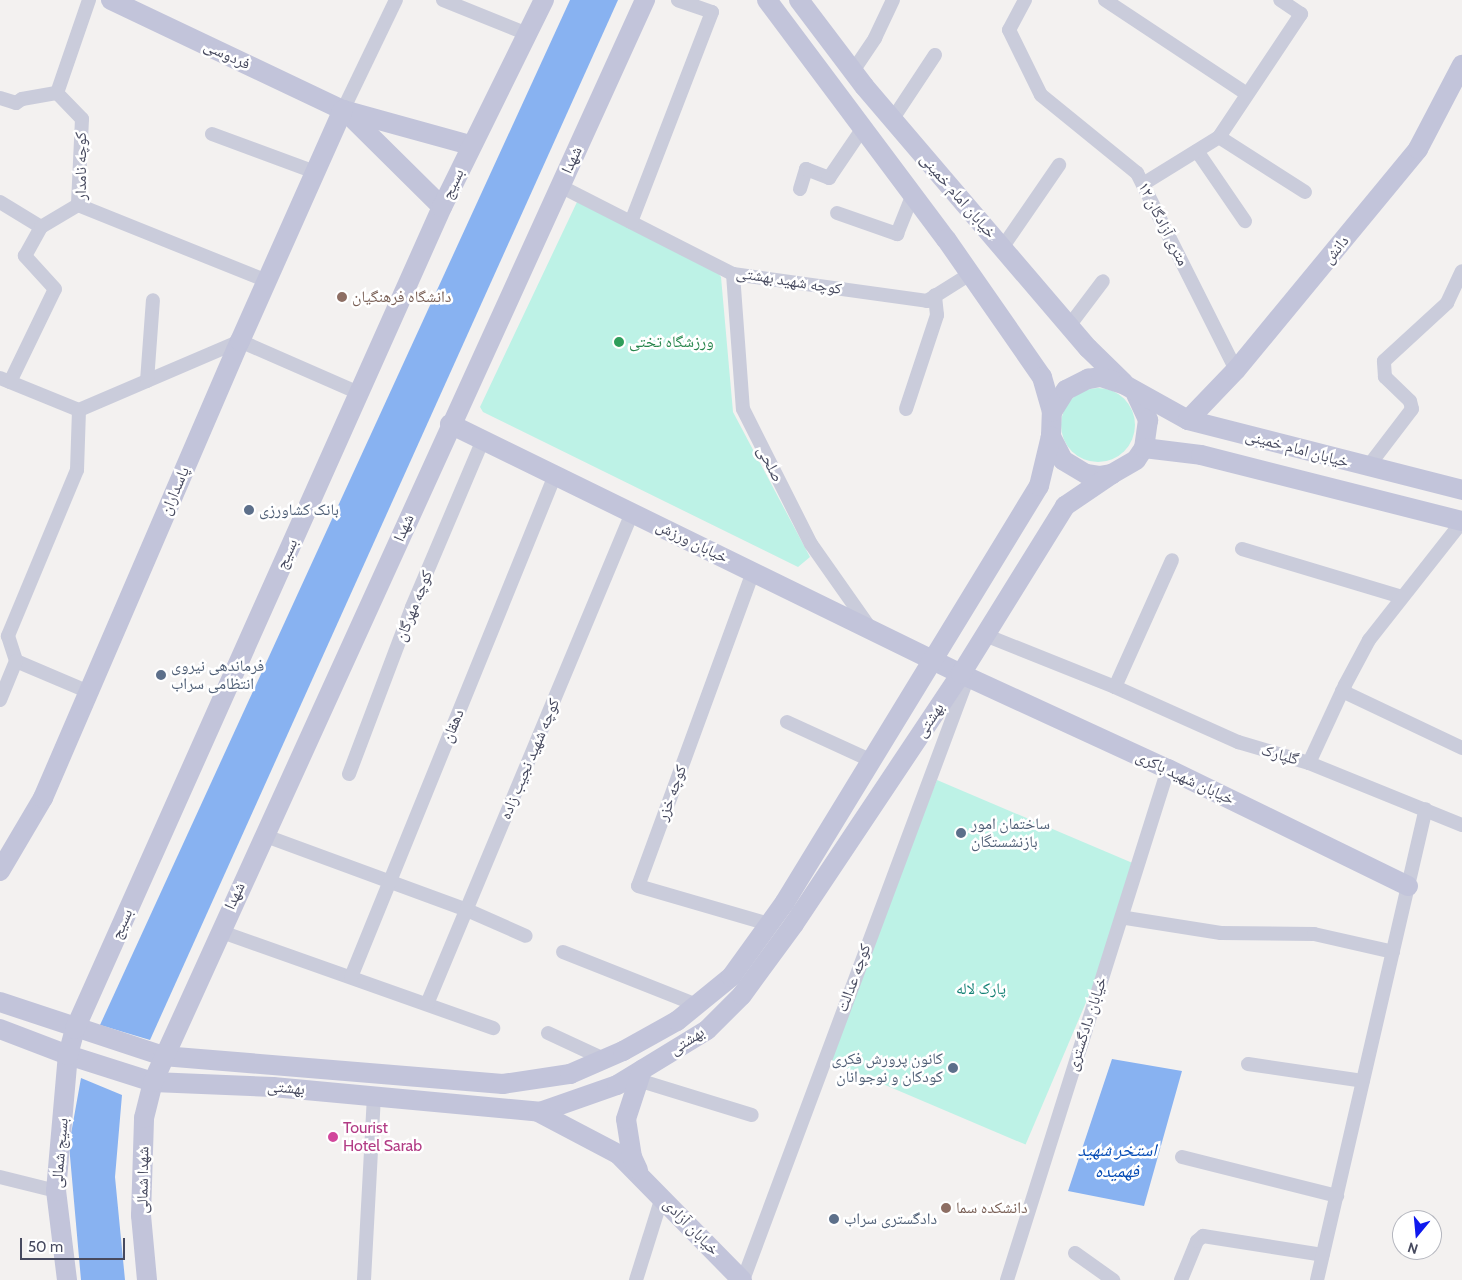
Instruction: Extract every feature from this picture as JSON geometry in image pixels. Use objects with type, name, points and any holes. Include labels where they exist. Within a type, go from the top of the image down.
[{"type":"street","points":[[0,98],[16,103],[22,99],[57,94],[89,0]]},
{"type":"street","name":"فردوسی","points":[[111,0],[343,110]]},
{"type":"street","points":[[343,110],[396,0]]},
{"type":"street","points":[[443,0],[527,34]]},
{"type":"street","name":"بسیج","points":[[68,1055],[75,1029],[442,207],[470,145],[544,0]]},
{"type":"street","name":"شهدا","points":[[163,1056],[645,0]]},
{"type":"street","points":[[631,222],[712,12],[678,0]]},
{"type":"street","name":"خیابان امام خمینی","points":[[767,0],[913,194],[1042,377],[1052,412]]},
{"type":"street","name":"خیابان امام خمینی","points":[[799,0],[852,71],[892,120],[1069,326],[1131,389],[1188,420],[1367,468],[1462,490]]},
{"type":"street","points":[[852,71],[874,38],[893,0]]},
{"type":"street","name":"۱۲ متری آزادگان","points":[[1025,0],[1009,30],[1040,95],[1137,173],[1236,370]]},
{"type":"street","points":[[1105,0],[1247,94]]},
{"type":"street","points":[[1143,184],[1219,137],[1301,14],[1280,0]]},
{"type":"street","points":[[892,120],[935,55]]},
{"type":"street","name":"دانش","points":[[1188,420],[1236,370],[1418,149],[1462,65]]},
{"type":"street","name":"کوچه نامدار","points":[[57,94],[82,119],[78,205],[267,281]]},
{"type":"street","points":[[343,110],[470,145]]},
{"type":"street","points":[[343,110],[442,207]]},
{"type":"street","name":"پاسداران","points":[[1,872],[44,798],[240,341],[343,110]]},
{"type":"street","points":[[800,189],[806,169],[830,178],[864,128]]},
{"type":"street","points":[[212,134],[315,172]]},
{"type":"street","points":[[1219,137],[1305,192]]},
{"type":"street","points":[[1197,150],[1245,221]]},
{"type":"street","points":[[1002,248],[1059,165]]},
{"type":"street","name":"کوچه شهید بهشتی","points":[[560,186],[733,274],[927,301],[970,274]]},
{"type":"street","points":[[837,214],[897,234],[913,194]]},
{"type":"street","points":[[0,202],[41,227]]},
{"type":"street","points":[[78,205],[41,227],[25,256],[55,289],[5,380],[79,410],[240,341],[359,393]]},
{"type":"street","points":[[1367,468],[1412,409],[1410,401],[1385,377],[1384,361],[1447,303],[1462,271]]},
{"type":"street","name":"صلحی","points":[[733,274],[743,410],[811,544],[872,630]]},
{"type":"street","points":[[1069,326],[1103,281]]},
{"type":"street","points":[[906,409],[937,314],[935,295]]},
{"type":"street","points":[[147,381],[152,300]]},
{"type":"street","points":[[1101,377],[1131,389],[1148,420],[1144,448],[1126,469],[1112,474],[1086,474],[1073,468],[1055,449],[1051,436],[1052,412],[1066,390],[1076,383],[1101,377]]},
{"type":"street","points":[[0,700],[16,661],[8,636],[77,470],[79,410]]},
{"type":"street","name":"خیابان ورزش","points":[[450,424],[934,661]]},
{"type":"street","name":"بهشتی","points":[[0,1002],[75,1029],[163,1056],[503,1084],[570,1074],[604,1059],[677,1021],[731,976],[769,924],[934,661],[1039,486],[1051,436]]},
{"type":"street","name":"کوچه مهرگان","points":[[349,774],[412,607],[483,440]]},
{"type":"street","name":"خیابان امام خمینی","points":[[1144,448],[1201,455],[1462,522]]},
{"type":"street","name":"دهقان","points":[[351,977],[555,474]]},
{"type":"street","name":"بهشتی","points":[[0,1029],[68,1055],[153,1082],[273,1087],[538,1112],[618,1085],[640,1075],[707,1030],[742,995],[794,924],[964,676],[985,635],[1065,506],[1112,474]]},
{"type":"street","name":"کوچه شهید نجیب زاده","points":[[427,1004],[632,513]]},
{"type":"street","name":"گلپارک","points":[[985,635],[1115,688],[1238,742],[1309,764],[1342,691],[1369,640],[1462,522]]},
{"type":"street","points":[[1242,549],[1402,597]]},
{"type":"street","points":[[1115,688],[1172,560]]},
{"type":"street","name":"کوچه خزر","points":[[753,572],[638,886],[769,924]]},
{"type":"street","points":[[16,661],[89,692]]},
{"type":"street","name":"خیابان شهید باکری","points":[[934,661],[1168,769],[1408,886]]},
{"type":"street","name":"کوچه عدالت","points":[[743,1280],[964,676]]},
{"type":"street","points":[[1342,691],[1462,748]]},
{"type":"street","points":[[787,722],[872,761]]},
{"type":"street","points":[[1309,764],[1426,809],[1462,825]]},
{"type":"street","name":"خیابان دادگستری","points":[[1006,1280],[1168,769]]},
{"type":"street","points":[[1318,1280],[1426,809]]},
{"type":"street","points":[[264,835],[467,910],[526,936]]},
{"type":"street","points":[[1126,918],[1221,933],[1314,934],[1393,952]]},
{"type":"street","points":[[219,931],[493,1028]]},
{"type":"street","points":[[563,952],[697,1004]]},
{"type":"street","points":[[548,1033],[604,1059]]},
{"type":"street","name":"بسیج شمالی","points":[[67,1280],[56,1191],[68,1055]]},
{"type":"street","name":"شهدا شمالی","points":[[147,1280],[141,1215],[144,1118],[153,1082],[163,1056]]},
{"type":"street","points":[[1248,1064],[1363,1081]]},
{"type":"street","points":[[640,1174],[632,1157],[626,1119],[640,1075],[752,1115]]},
{"type":"street","points":[[364,1280],[374,1097]]},
{"type":"street","name":"خیابان آزادی","points":[[538,1112],[618,1154],[640,1174],[743,1280]]},
{"type":"street","points":[[1182,1157],[1337,1196]]},
{"type":"street","points":[[0,1177],[56,1191]]},
{"type":"street","points":[[636,1280],[662,1197]]},
{"type":"street","points":[[1181,1280],[1197,1241],[1202,1236],[1323,1255]]},
{"type":"street","points":[[1075,1253],[1113,1280]]},
{"type":"green space","name":"ورزشگاه تختی","points":[[577,202],[712,265],[721,277],[733,412],[810,557],[798,567],[483,412],[480,407]]},
{"type":"green space","points":[[1098,388],[1119,394],[1129,404],[1135,425],[1129,446],[1119,456],[1098,462],[1077,456],[1067,446],[1061,425],[1067,404],[1077,394]]},
{"type":"green space","name":"پارک لاله","points":[[937,780],[1143,868],[1026,1145],[819,1057]]},
{"type":"water","points":[[570,0],[618,0],[150,1040],[100,1025]]},
{"type":"water","name":"استخر شهید فهمیده","points":[[1112,1059],[1182,1071],[1144,1206],[1068,1191]]},
{"type":"water","points":[[81,1078],[122,1095],[115,1177],[125,1280],[81,1280],[69,1145]]},
{"type":"place","name":"دانشگاه فرهنگیان","points":[[342,297]]},
{"type":"place","name":"ورزشگاه تختی","points":[[619,342]]},
{"type":"place","name":"بانک کشاورزی","points":[[249,510]]},
{"type":"place","name":"فرماندهی نیروی انتظامی سراب","points":[[161,675]]},
{"type":"place","name":"ساختمان امور بازنشستگان","points":[[961,833]]},
{"type":"place","name":"کانون پرورش فکری کودکان و نوجوانان","points":[[953,1068]]},
{"type":"place","name":"Tourist Hotel Sarab","points":[[333,1137]]},
{"type":"place","name":"دانشکده سما","points":[[946,1208]]},
{"type":"place","name":"دادگستری سراب","points":[[834,1219]]}]
